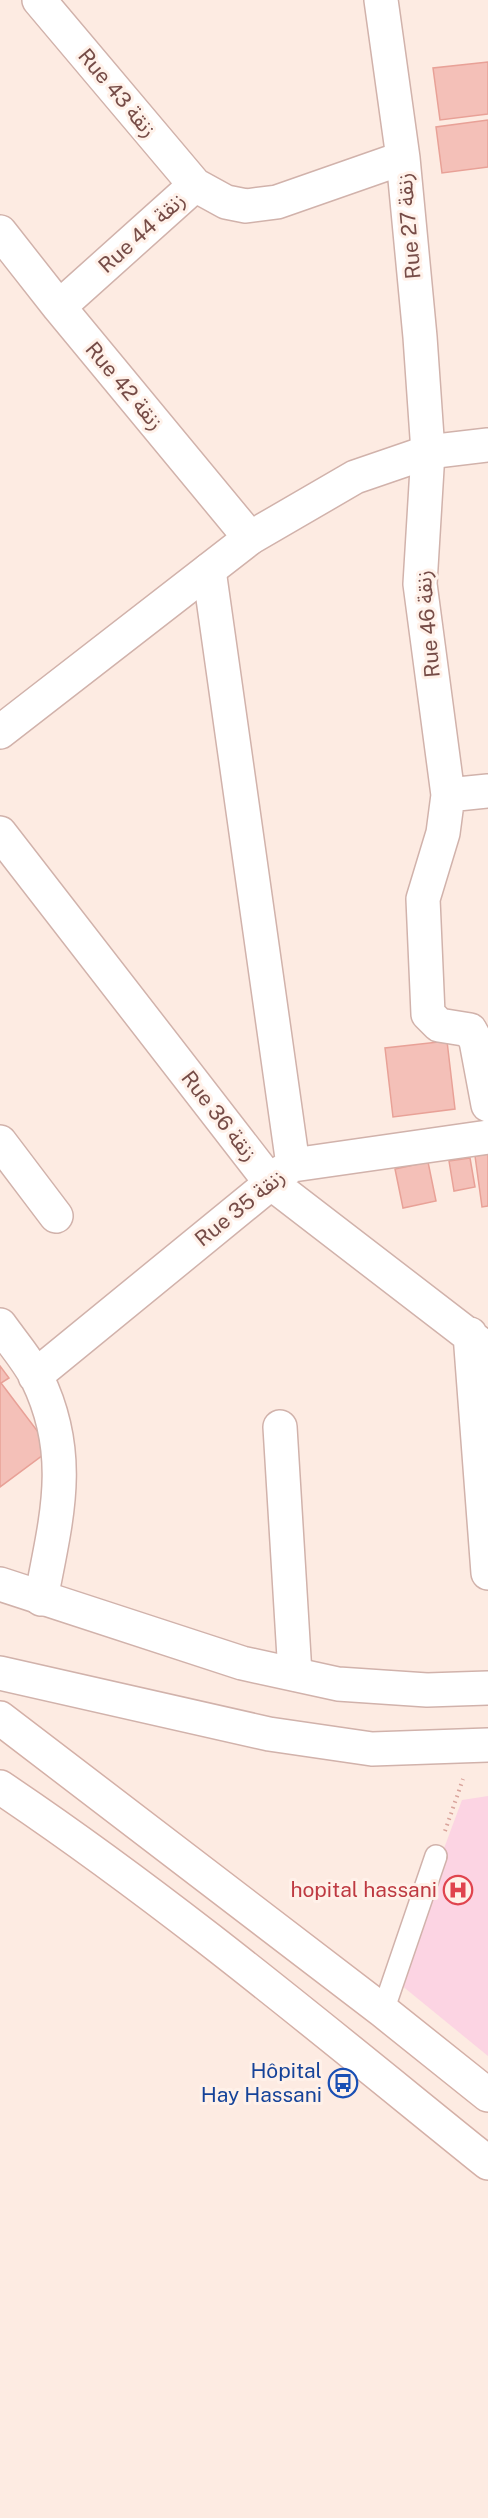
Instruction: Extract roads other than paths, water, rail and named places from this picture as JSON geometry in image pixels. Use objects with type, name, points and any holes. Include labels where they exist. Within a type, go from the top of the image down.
[{"type":"street","name":"Rue 43 زنقة","points":[[39,0],[195,185]]},
{"type":"street","name":"Rue 27 زنقة","points":[[381,0],[403,158],[428,452]]},
{"type":"street","name":"Rue 44 زنقة","points":[[59,308],[195,185],[226,202],[246,206],[277,202],[403,158]]},
{"type":"street","name":"Rue 42 زنقة","points":[[0,232],[59,308],[250,538]]},
{"type":"street","points":[[0,732],[250,538],[355,477],[428,452],[488,445]]},
{"type":"street","name":"Rue 46 زنقة","points":[[428,452],[420,584],[448,795],[442,833],[423,899],[428,1014],[439,1024],[470,1030],[476,1041],[488,1104]]},
{"type":"street","points":[[209,570],[282,1174]]},
{"type":"street","points":[[448,795],[488,791]]},
{"type":"street","name":"Rue 36 زنقة","points":[[0,833],[282,1174],[479,1342]]},
{"type":"street","name":"Rue 35 زنقة","points":[[35,1376],[282,1174],[488,1137]]},
{"type":"street","points":[[0,1142],[56,1216]]},
{"type":"street","points":[[0,1325],[35,1376],[48,1403],[60,1452],[59,1502],[41,1599]]},
{"type":"street","points":[[479,1342],[488,1573]]},
{"type":"street","points":[[280,1427],[295,1674]]},
{"type":"street","points":[[0,1584],[242,1663],[338,1684],[404,1688],[488,1688]]},
{"type":"street","points":[[0,1673],[269,1734],[372,1749],[488,1745]]},
{"type":"street","points":[[0,1718],[383,2011],[488,2095]]},
{"type":"street","points":[[0,1787],[72,1835],[352,2053],[488,2163]]},
{"type":"street","points":[[352,2053],[383,2011]]},
{"type":"lane","points":[[383,2011],[436,1856]]},
{"type":"place","name":"hopital hassani","points":[[458,1890]]},
{"type":"place","name":"Hôpital Hay Hassani","points":[[343,2083]]}]
